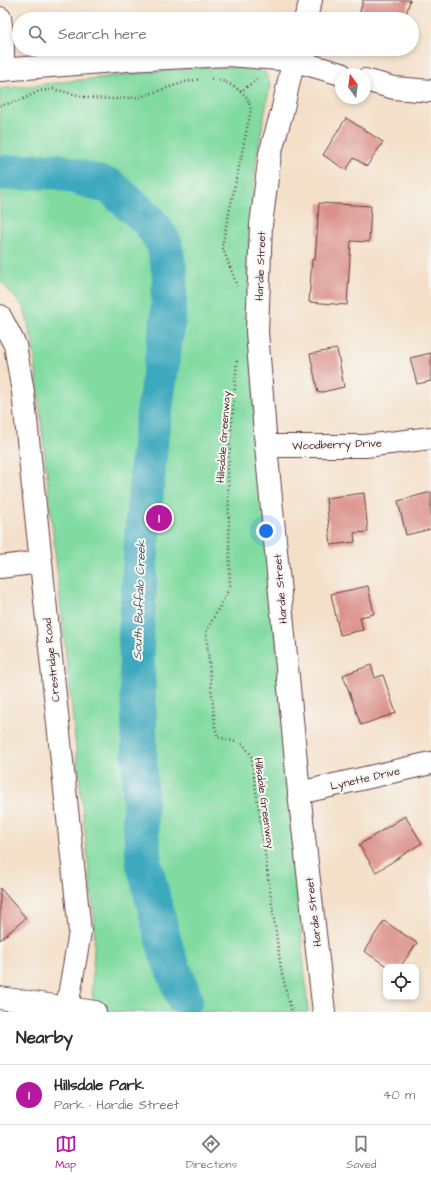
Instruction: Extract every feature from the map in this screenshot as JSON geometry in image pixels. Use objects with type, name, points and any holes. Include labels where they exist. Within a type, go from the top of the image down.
[{"type":"street","points":[[307,12],[311,0]]},
{"type":"street","points":[[0,18],[3,41],[2,70],[127,60],[208,56]]},
{"type":"street","name":"Hardie Street","points":[[294,56],[282,112],[270,154],[261,225],[257,332],[266,446],[299,793],[324,1012]]},
{"type":"street","points":[[296,56],[335,72]]},
{"type":"street","points":[[371,82],[394,88],[431,91]]},
{"type":"street","name":"Crestridge Road","points":[[0,316],[15,345],[23,392],[80,932],[67,1007]]},
{"type":"street","name":"Woodberry Drive","points":[[266,446],[365,446],[431,438]]},
{"type":"street","points":[[0,567],[41,562]]},
{"type":"street","name":"Lynette Drive","points":[[299,793],[431,763]]},
{"type":"street","points":[[0,998],[95,1012]]},
{"type":"path","points":[[0,106],[24,99],[39,90],[53,89],[89,98],[113,100],[140,97],[185,82],[203,79]]},
{"type":"path","points":[[210,79],[218,79],[234,87],[247,99],[251,110],[222,246],[238,289]]},
{"type":"path","name":"Hillsdale Greenway","points":[[237,356],[228,469],[230,587],[206,632],[215,727],[218,737],[243,744],[251,755],[281,969],[292,1012]]},
{"type":"green space","points":[[196,67],[242,67],[265,72],[270,84],[256,160],[248,266],[248,315],[308,1012],[94,1012],[92,988],[95,927],[33,344],[24,308],[0,280],[0,89]]},
{"type":"building","points":[[363,0],[410,0],[407,12],[360,12]]},
{"type":"building","points":[[346,118],[383,142],[367,166],[354,158],[346,170],[323,155]]},
{"type":"building","points":[[319,203],[371,206],[369,242],[351,241],[347,305],[309,302],[312,259],[315,260]]},
{"type":"building","points":[[337,349],[344,387],[318,393],[310,354]]},
{"type":"building","points":[[431,353],[431,381],[417,384],[410,358]]},
{"type":"building","points":[[431,492],[431,529],[406,535],[398,501]]},
{"type":"building","points":[[364,493],[368,532],[354,533],[355,542],[331,545],[326,498]]},
{"type":"building","points":[[368,586],[374,614],[360,617],[363,630],[340,635],[331,594]]},
{"type":"building","points":[[371,665],[375,678],[383,675],[396,713],[361,725],[343,675]]},
{"type":"building","points":[[405,816],[422,843],[376,872],[359,845]]},
{"type":"building","points":[[0,888],[26,918],[0,940]]},
{"type":"building","points":[[384,921],[417,943],[402,964],[384,964],[364,951]]},
{"type":"waterway","name":"South Buffalo Creek","points":[[0,173],[57,171],[111,187],[150,222],[164,243],[170,274],[168,320],[151,434],[142,535],[136,636],[140,819],[144,864],[167,954],[185,999]]},
{"type":"place","name":"Hillsdale Park","points":[[159,518]]}]
